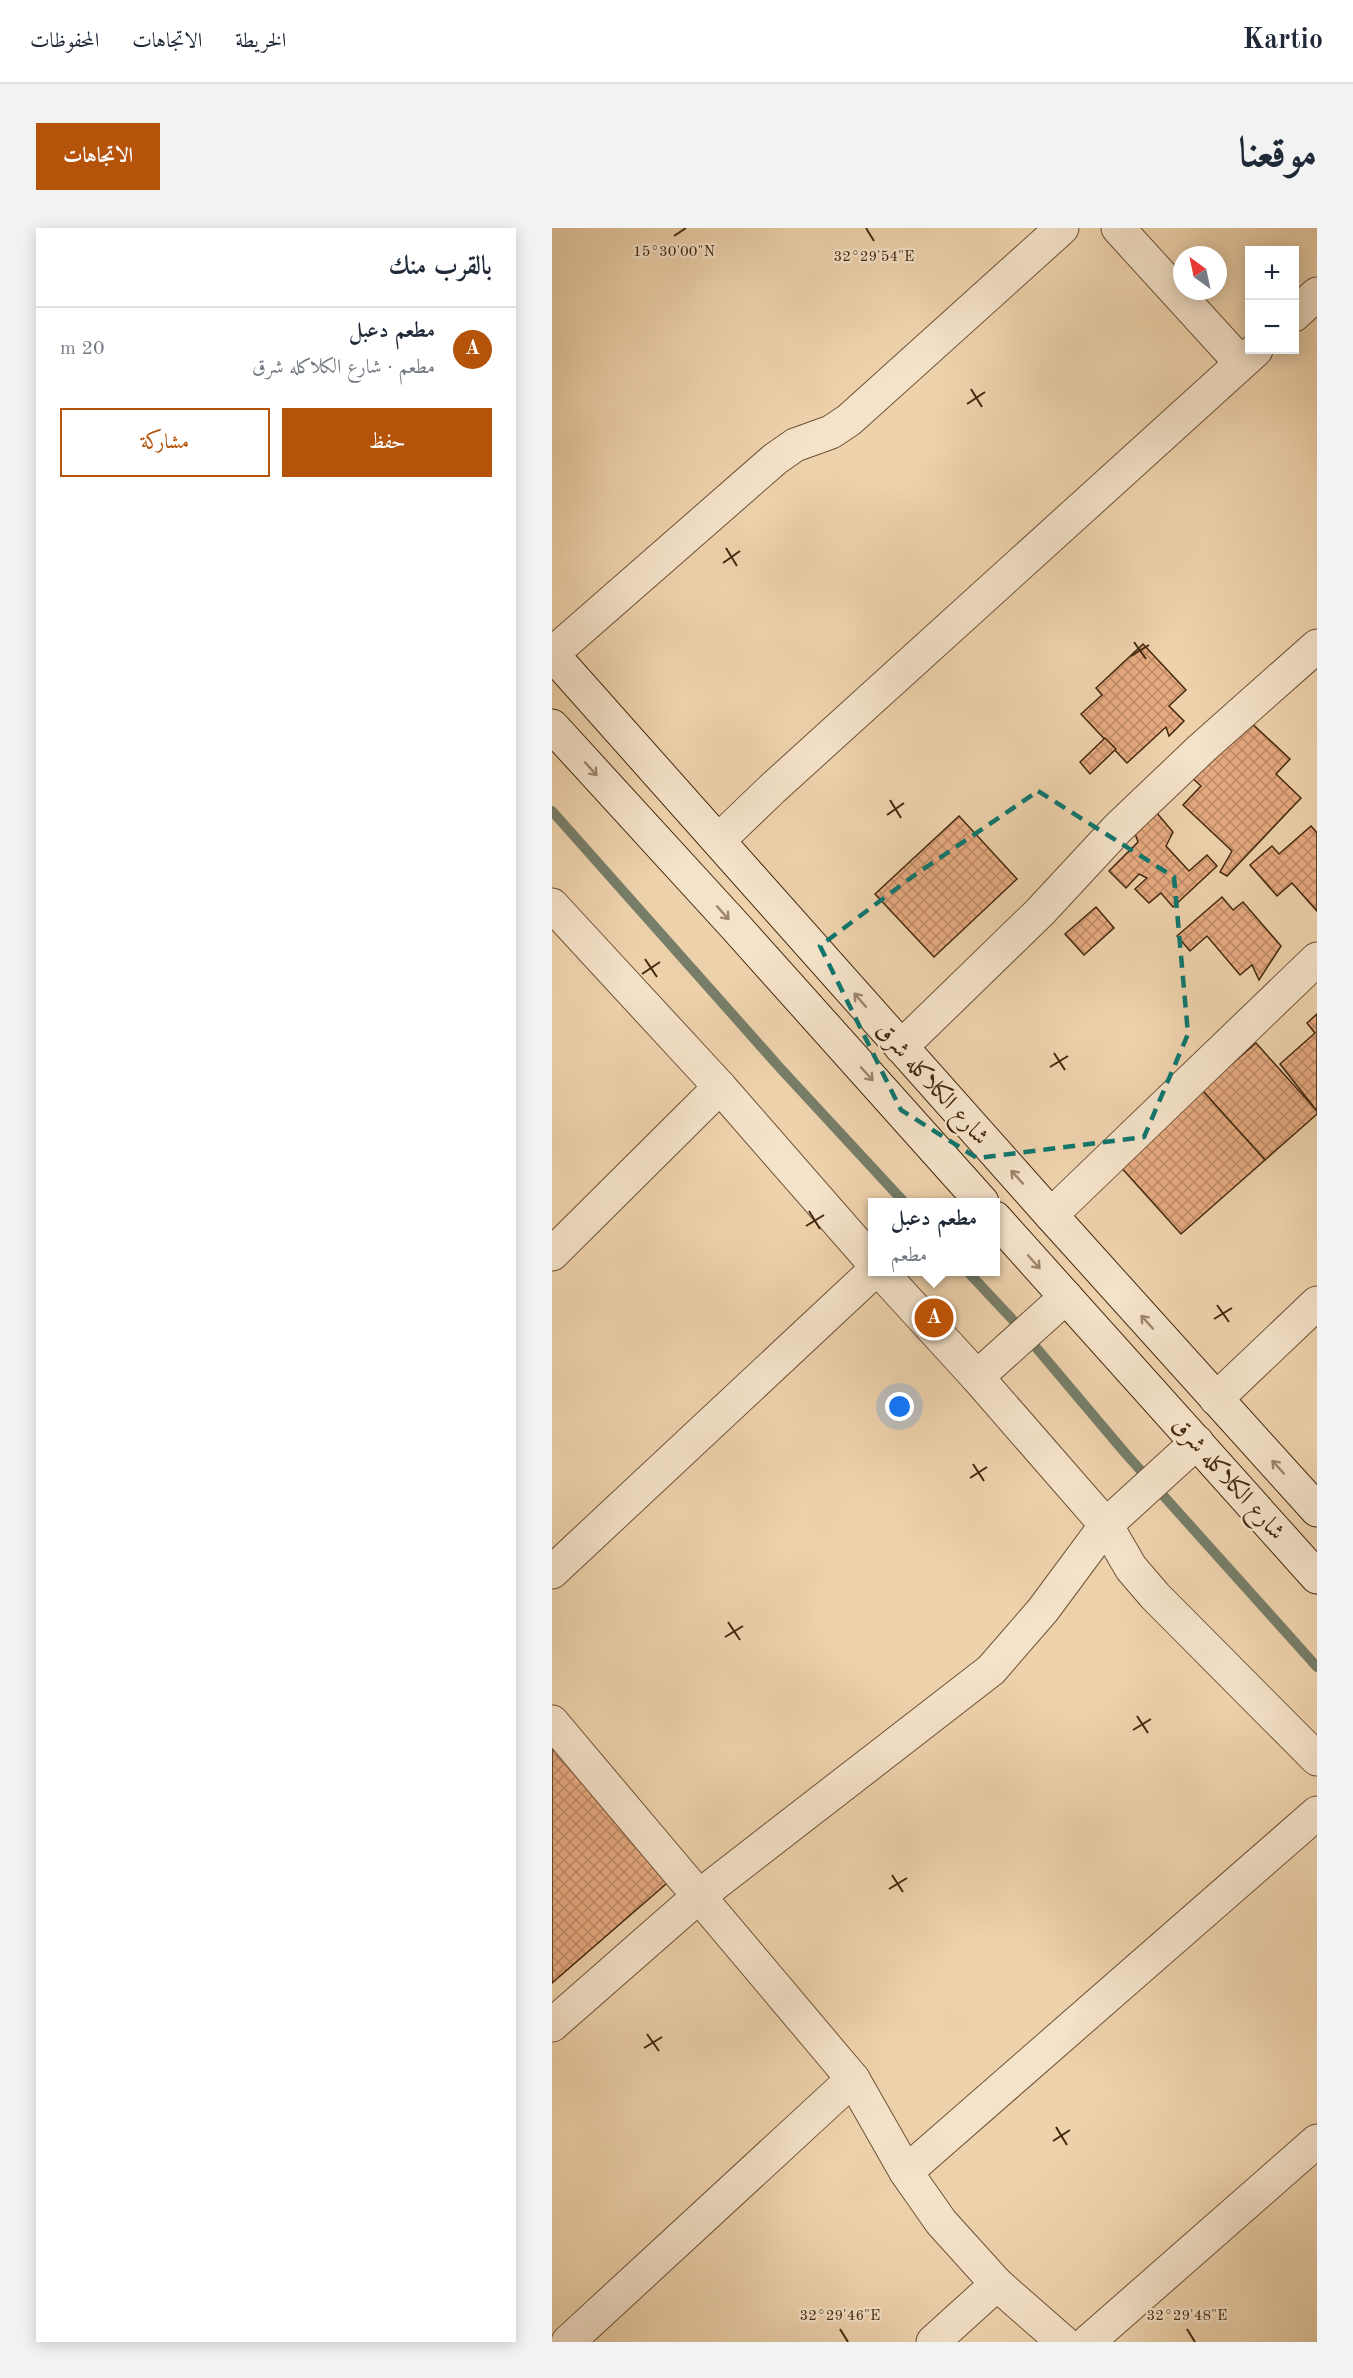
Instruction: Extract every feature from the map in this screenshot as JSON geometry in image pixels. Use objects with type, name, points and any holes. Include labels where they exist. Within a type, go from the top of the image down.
[{"type":"street","points":[[552,654],[775,459],[795,446],[831,432],[849,420],[1062,228]]},
{"type":"street","points":[[719,840],[772,789],[1249,356],[1118,228]]},
{"type":"street","points":[[1299,310],[1317,294]]},
{"type":"street","points":[[901,1047],[1040,912],[1118,828],[1202,748],[1317,646]]},
{"type":"street","name":"شارع الكلاكله شرق","points":[[552,654],[1317,1510]]},
{"type":"street","name":"شارع الكلاكله شرق","points":[[552,726],[735,926],[978,1198]]},
{"type":"street","points":[[553,907],[720,1087],[868,1255]]},
{"type":"street","points":[[1051,1215],[1317,960]]},
{"type":"street","points":[[552,1254],[720,1087]]},
{"type":"street","name":"شارع الكلاكله شرق","points":[[1000,1223],[1317,1577]]},
{"type":"street","points":[[552,1572],[869,1276]]},
{"type":"street","points":[[885,1276],[977,1377],[1106,1525],[1131,1568],[1155,1596],[1317,1759]]},
{"type":"street","points":[[977,1377],[1066,1297]]},
{"type":"street","points":[[1216,1399],[1317,1303]]},
{"type":"street","points":[[552,2025],[698,1897],[991,1670],[1043,1610],[1106,1525],[1197,1442]]},
{"type":"street","points":[[552,1722],[853,2079],[906,2172],[940,2222],[997,2284],[1063,2342]]},
{"type":"street","points":[[906,2172],[1317,1813]]},
{"type":"street","points":[[568,2342],[853,2079]]},
{"type":"street","points":[[1088,2342],[1317,2141]]},
{"type":"street","points":[[933,2342],[997,2284]]},
{"type":"highlighted area","points":[[1038,791],[1174,877],[1188,1034],[1144,1137],[977,1158],[901,1110],[820,946],[912,877]]},
{"type":"building","points":[[1143,644],[1186,690],[1169,706],[1184,721],[1169,736],[1166,727],[1127,763],[1081,714],[1102,695],[1096,688]]},
{"type":"building","points":[[1245,717],[1290,759],[1276,774],[1301,798],[1227,876],[1220,872],[1232,851],[1183,805],[1201,786],[1189,775]]},
{"type":"building","points":[[1105,738],[1116,749],[1090,774],[1080,762]]},
{"type":"building","points":[[1156,812],[1173,832],[1166,846],[1189,871],[1207,855],[1217,866],[1173,907],[1161,893],[1149,903],[1135,889],[1147,878],[1139,874],[1126,888],[1109,871],[1138,842],[1134,831]]},
{"type":"building","points":[[959,816],[1017,879],[934,957],[875,894]]},
{"type":"building","points":[[1311,826],[1317,833],[1317,911],[1292,883],[1277,896],[1250,865],[1272,846],[1279,854]]},
{"type":"building","points":[[1222,897],[1233,910],[1243,902],[1281,946],[1259,980],[1252,965],[1240,975],[1207,936],[1190,951],[1177,936]]},
{"type":"building","points":[[1096,907],[1114,928],[1084,955],[1065,934]]},
{"type":"building","points":[[1317,1014],[1317,1111],[1280,1064],[1315,1033],[1307,1023]]},
{"type":"building","points":[[1256,1043],[1317,1111],[1317,1114],[1265,1160],[1202,1090]]},
{"type":"building","points":[[1202,1090],[1265,1160],[1181,1234],[1119,1165]]},
{"type":"building","points":[[552,1743],[673,1878],[552,1983]]},
{"type":"waterway","points":[[552,811],[781,1069],[900,1198]]},
{"type":"waterway","points":[[972,1276],[1012,1319],[1126,1454],[1317,1667]]},
{"type":"place","name":"مطعم دعبل","points":[[934,1318]]}]
